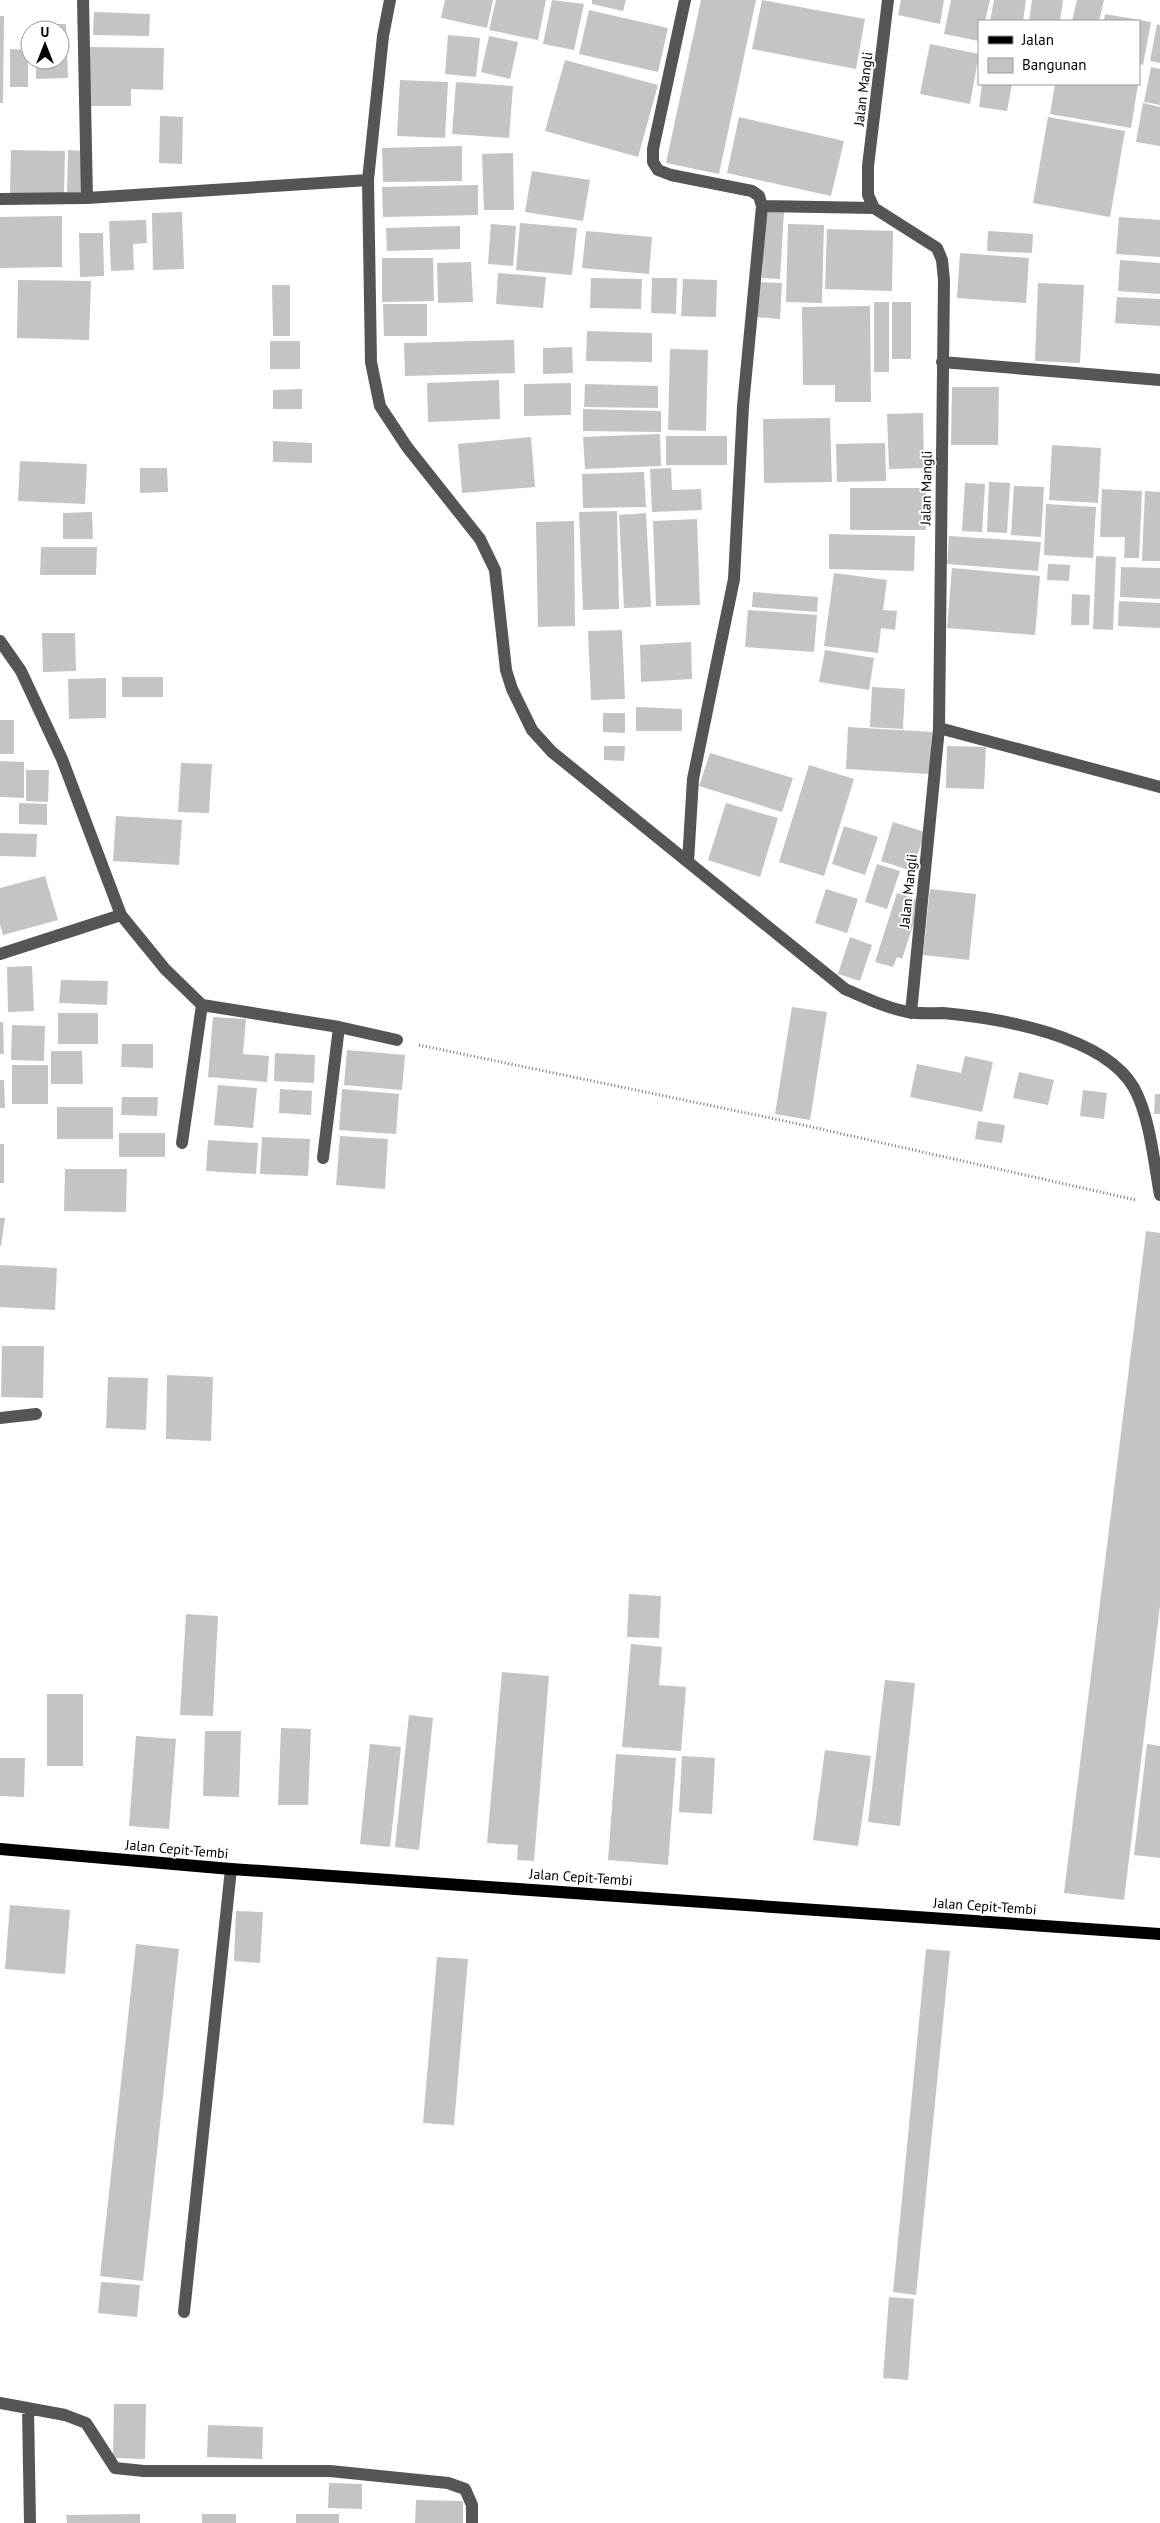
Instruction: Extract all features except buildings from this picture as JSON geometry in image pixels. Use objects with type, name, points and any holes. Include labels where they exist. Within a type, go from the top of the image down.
[{"type":"main road","name":"Jalan Cepit-Tembi","points":[[0,1849],[231,1869],[1160,1934]]},
{"type":"street","points":[[83,0],[87,198]]},
{"type":"street","points":[[390,0],[383,36],[368,180],[371,362],[380,406],[407,447],[480,539],[495,570],[506,670],[522,711],[532,730],[552,752],[844,989],[889,1008],[911,1013],[943,1013],[1037,1029],[1067,1037],[1113,1064],[1134,1088],[1152,1151],[1160,1195]]},
{"type":"street","points":[[684,0],[653,149],[653,162],[658,170],[671,176],[752,191],[759,196],[762,206],[743,406],[734,579],[693,779],[688,862]]},
{"type":"street","name":"Jalan Mangli","points":[[888,0],[868,166],[868,195],[874,208],[937,248],[942,260],[944,280],[939,728],[911,1013]]},
{"type":"street","points":[[0,199],[87,198],[368,180]]},
{"type":"street","points":[[762,206],[874,208]]},
{"type":"street","points":[[942,362],[1160,380]]},
{"type":"street","points":[[0,641],[21,671],[62,759],[121,915],[165,969],[202,1005],[339,1027],[397,1040]]},
{"type":"street","points":[[939,728],[1160,787]]},
{"type":"street","points":[[0,954],[121,915]]},
{"type":"street","points":[[182,1143],[202,1005]]},
{"type":"street","points":[[323,1158],[339,1027]]},
{"type":"street","points":[[0,1418],[36,1414]]},
{"type":"street","points":[[184,2312],[231,1869]]},
{"type":"street","points":[[0,2403],[65,2415],[86,2423],[115,2468],[144,2470],[330,2470],[448,2483],[465,2488],[472,2505],[472,2523]]},
{"type":"street","points":[[28,2408],[30,2523]]},
{"type":"path","points":[[397,1040],[775,1119],[1143,1202]]}]
